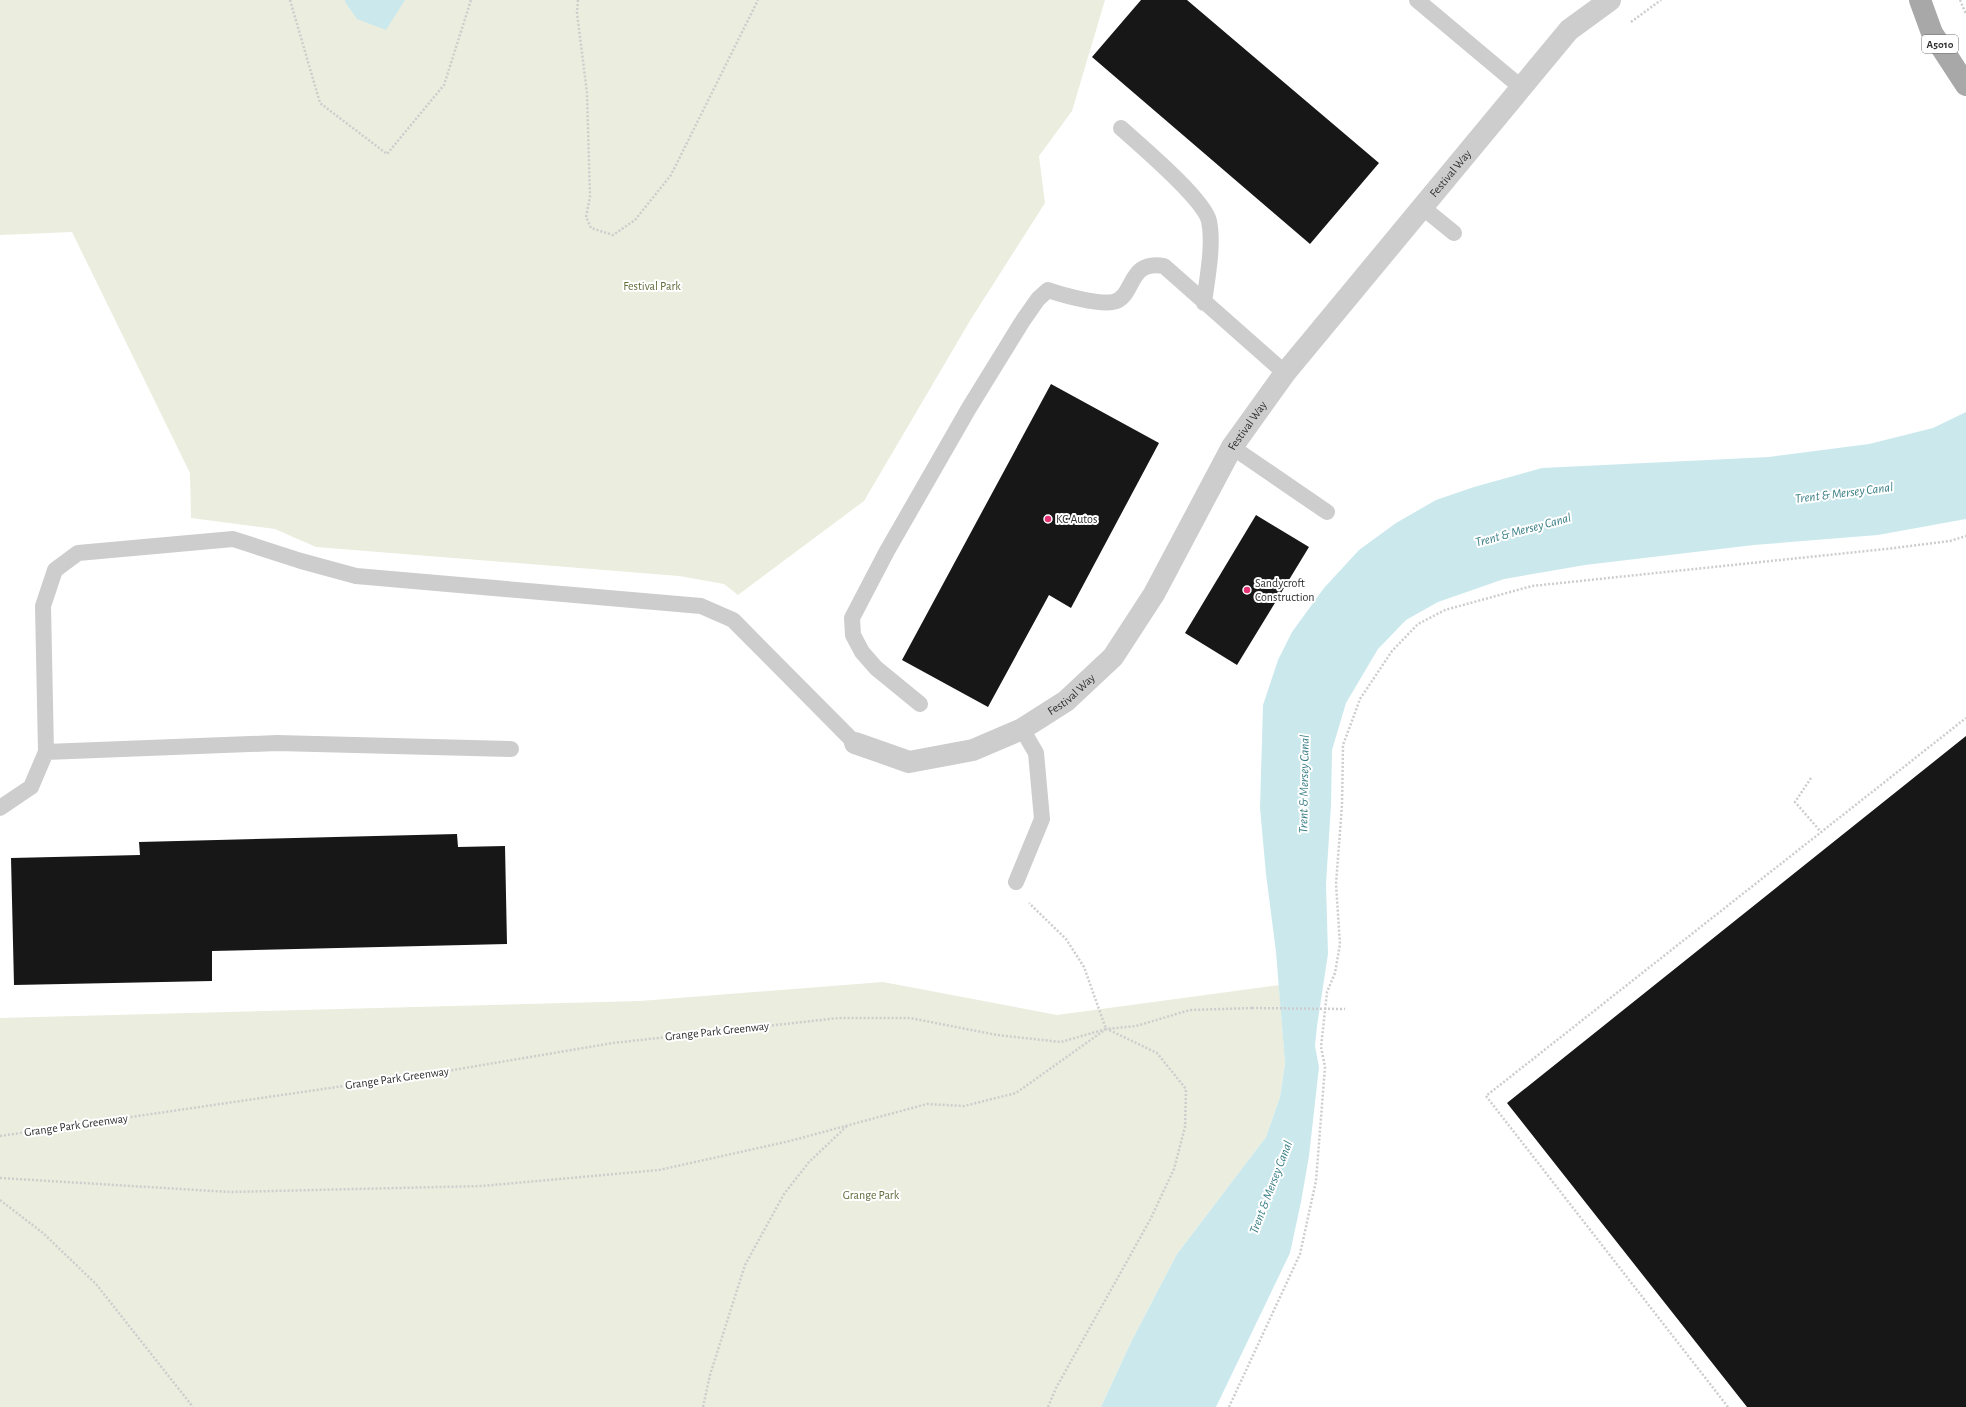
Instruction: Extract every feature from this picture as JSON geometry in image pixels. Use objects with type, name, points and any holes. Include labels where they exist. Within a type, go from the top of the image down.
[{"type":"main road","name":"A5010","points":[[1920,0],[1932,33],[1966,85]]},
{"type":"street","name":"Festival Way","points":[[855,743],[909,762],[972,750],[1022,729],[1066,701],[1113,657],[1154,594],[1232,446],[1285,374],[1569,30],[1610,0]]},
{"type":"lane","points":[[1417,0],[1522,88]]},
{"type":"lane","points":[[1121,128],[1198,201],[1208,220],[1209,254],[1204,303]]},
{"type":"lane","points":[[1422,207],[1454,233]]},
{"type":"lane","points":[[920,704],[876,668],[862,652],[853,635],[852,618],[887,551],[969,408],[1038,299],[1048,290],[1064,296],[1113,302],[1122,297],[1144,266],[1153,264],[1164,266],[1285,374]]},
{"type":"lane","points":[[1232,446],[1327,512]]},
{"type":"lane","points":[[0,808],[31,787],[46,752],[43,606],[55,570],[78,553],[233,539],[301,561],[356,576],[701,606],[733,620],[855,743]]},
{"type":"lane","points":[[1016,882],[1042,819],[1036,753],[1022,729]]},
{"type":"lane","points":[[46,752],[277,743],[510,749]]},
{"type":"path","points":[[290,0],[320,104],[387,154],[444,86],[471,0]]},
{"type":"path","points":[[578,0],[577,13],[588,93],[590,197],[586,217],[591,228],[613,235],[635,220],[671,175],[758,0]]},
{"type":"path","points":[[1960,0],[1966,14]]},
{"type":"path","points":[[1230,1407],[1300,1254],[1316,1181],[1325,1067],[1321,1047],[1327,992],[1335,973],[1340,944],[1336,884],[1342,806],[1343,745],[1360,699],[1392,651],[1418,624],[1445,610],[1532,586],[1896,548],[1950,541],[1966,536]]},
{"type":"path","points":[[1728,1407],[1486,1096],[1966,718]]},
{"type":"path","points":[[1811,778],[1794,802],[1820,832]]},
{"type":"path","points":[[1016,882],[1028,901],[1066,939],[1084,967],[1106,1029],[1157,1053],[1186,1089],[1185,1127],[1174,1169],[1150,1220],[1056,1388],[1048,1407]]},
{"type":"path","name":"Grange Park Greenway","points":[[0,1136],[447,1071],[613,1043],[839,1018],[910,1018],[997,1035],[1061,1042],[1106,1029],[1136,1026],[1190,1010],[1252,1008],[1345,1009]]},
{"type":"path","points":[[0,1178],[230,1192],[482,1186],[659,1170],[790,1141],[927,1104],[964,1106],[1016,1093],[1106,1029]]},
{"type":"path","points":[[703,1407],[710,1375],[745,1266],[784,1194],[809,1162],[849,1125]]},
{"type":"path","points":[[0,1200],[43,1233],[96,1284],[193,1407]]},
{"type":"green space","name":"Festival Park","points":[[0,0],[1105,0],[1072,111],[1039,156],[1045,203],[971,319],[864,501],[738,595],[724,584],[679,576],[316,547],[275,529],[191,518],[190,473],[72,232],[0,235]]},
{"type":"green space","name":"Grange Park","points":[[883,982],[1057,1015],[1279,985],[1285,1063],[1280,1097],[1266,1137],[1177,1254],[1131,1342],[1101,1407],[0,1407],[0,1018],[640,1001]]},
{"type":"water","points":[[345,0],[405,0],[386,30],[357,19]]},
{"type":"water","name":"Trent & Mersey Canal","points":[[1966,412],[1966,519],[1878,535],[1754,545],[1585,565],[1504,579],[1438,602],[1406,620],[1378,649],[1346,703],[1332,750],[1331,805],[1326,884],[1328,954],[1315,1046],[1319,1067],[1309,1156],[1290,1253],[1216,1407],[1101,1407],[1131,1342],[1177,1254],[1266,1137],[1280,1097],[1285,1063],[1276,952],[1266,874],[1260,808],[1263,705],[1278,660],[1292,632],[1324,588],[1359,550],[1396,523],[1436,500],[1474,487],[1542,468],[1769,457],[1869,444],[1933,428]]},
{"type":"building","points":[[1141,0],[1187,0],[1379,163],[1310,244],[1092,57]]},
{"type":"building","name":"KC Autos","points":[[1051,384],[1159,443],[1071,608],[1049,595],[988,707],[902,660]]},
{"type":"building","name":"Sandycroft Construction","points":[[1256,515],[1309,547],[1237,665],[1185,633]]},
{"type":"building","points":[[1966,736],[1966,1407],[1747,1407],[1507,1103]]},
{"type":"building","points":[[457,834],[458,847],[505,846],[507,944],[212,951],[212,981],[14,985],[11,858],[140,855],[139,842]]},
{"type":"place","name":"KC Autos","points":[[1048,519]]},
{"type":"place","name":"Sandycroft Construction","points":[[1247,590]]}]
